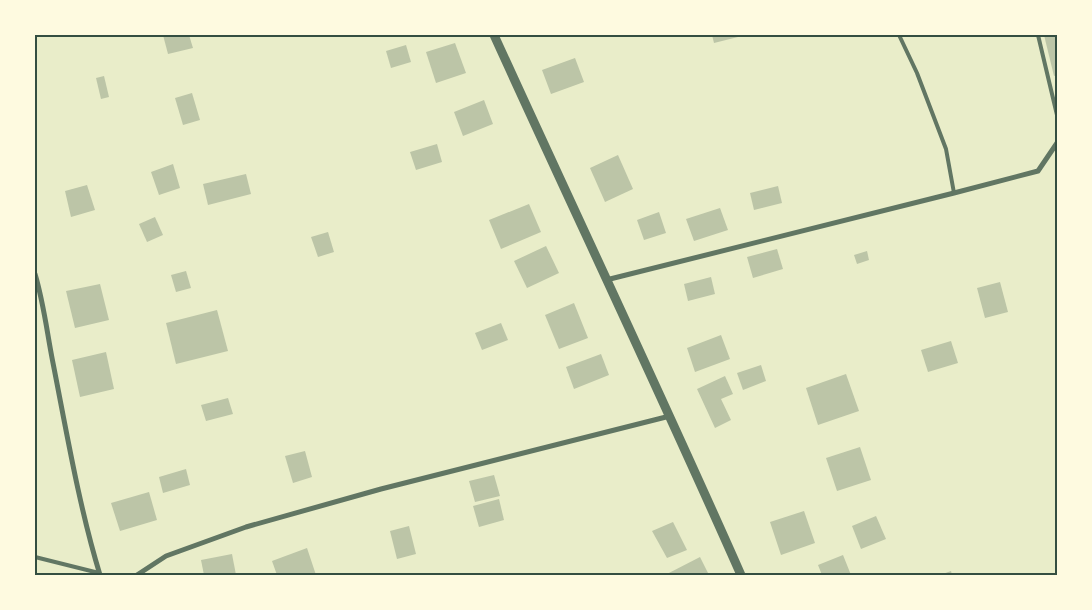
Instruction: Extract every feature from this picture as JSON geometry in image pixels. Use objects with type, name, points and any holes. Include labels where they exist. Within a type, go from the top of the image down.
[{"type":"street","points":[[494,35],[670,416],[741,575]]},
{"type":"street","points":[[606,280],[954,193],[1038,170],[1057,143]]},
{"type":"street","points":[[35,274],[42,298],[88,537],[99,574]]},
{"type":"street","points":[[136,575],[166,556],[246,526],[381,489],[670,416]]},
{"type":"lane","points":[[899,35],[917,73],[946,150],[954,193]]},
{"type":"lane","points":[[1038,35],[1057,115]]},
{"type":"lane","points":[[35,557],[99,574]]},
{"type":"building","points":[[163,35],[189,35],[193,48],[168,54]]},
{"type":"building","points":[[712,35],[742,35],[742,36],[714,43]]},
{"type":"building","points":[[1044,35],[1057,35],[1057,75],[1054,76]]},
{"type":"building","points":[[455,43],[466,73],[436,83],[426,52]]},
{"type":"building","points":[[406,45],[411,62],[391,68],[386,51]]},
{"type":"building","points":[[575,58],[584,82],[551,94],[542,70]]},
{"type":"building","points":[[104,76],[109,97],[101,99],[96,78]]},
{"type":"building","points":[[192,93],[200,120],[183,125],[175,98]]},
{"type":"building","points":[[484,100],[493,124],[463,136],[454,112]]},
{"type":"building","points":[[437,144],[442,162],[416,170],[410,152]]},
{"type":"building","points":[[618,155],[633,189],[605,202],[590,168]]},
{"type":"building","points":[[173,164],[180,188],[159,195],[151,172]]},
{"type":"building","points":[[246,174],[251,194],[208,205],[203,184]]},
{"type":"building","points":[[87,185],[95,210],[71,217],[65,191]]},
{"type":"building","points":[[778,186],[782,203],[754,210],[750,193]]},
{"type":"building","points":[[529,204],[541,232],[501,249],[489,220]]},
{"type":"building","points":[[720,208],[728,230],[694,241],[686,219]]},
{"type":"building","points":[[659,212],[666,233],[644,240],[637,220]]},
{"type":"building","points":[[155,217],[163,235],[147,242],[139,224]]},
{"type":"building","points":[[328,232],[334,252],[318,257],[311,237]]},
{"type":"building","points":[[546,246],[559,273],[527,288],[514,261]]},
{"type":"building","points":[[777,249],[783,269],[753,278],[747,257]]},
{"type":"building","points":[[867,251],[869,260],[857,264],[854,255]]},
{"type":"building","points":[[186,271],[191,288],[176,292],[171,275]]},
{"type":"building","points":[[711,277],[715,294],[688,301],[684,284]]},
{"type":"building","points":[[1000,282],[1008,312],[985,318],[977,288]]},
{"type":"building","points":[[100,284],[109,320],[75,328],[66,291]]},
{"type":"building","points":[[574,303],[588,338],[559,349],[545,315]]},
{"type":"building","points":[[217,310],[228,351],[176,364],[166,323]]},
{"type":"building","points":[[501,323],[508,340],[482,350],[475,333]]},
{"type":"building","points":[[721,335],[730,359],[695,372],[687,348]]},
{"type":"building","points":[[951,341],[958,363],[928,372],[921,350]]},
{"type":"building","points":[[106,352],[114,389],[80,397],[72,360]]},
{"type":"building","points":[[601,354],[609,375],[574,389],[566,367]]},
{"type":"building","points":[[761,365],[766,381],[743,390],[737,373]]},
{"type":"building","points":[[846,374],[859,411],[818,425],[806,388]]},
{"type":"building","points":[[725,376],[733,394],[721,399],[731,420],[715,428],[697,389]]},
{"type":"building","points":[[228,398],[233,414],[206,421],[201,405]]},
{"type":"building","points":[[860,447],[871,480],[837,491],[826,458]]},
{"type":"building","points":[[305,451],[312,477],[293,483],[285,456]]},
{"type":"building","points":[[186,469],[190,485],[163,493],[159,477]]},
{"type":"building","points":[[494,475],[500,496],[475,502],[469,481]]},
{"type":"building","points":[[149,492],[157,520],[120,531],[111,503]]},
{"type":"building","points":[[499,499],[504,520],[479,527],[473,506]]},
{"type":"building","points":[[804,511],[815,543],[781,555],[770,522]]},
{"type":"building","points":[[876,516],[886,539],[861,549],[852,526]]},
{"type":"building","points":[[673,522],[687,550],[667,558],[652,531]]},
{"type":"building","points":[[409,526],[416,554],[397,559],[390,531]]},
{"type":"building","points":[[307,548],[316,575],[277,575],[272,561]]},
{"type":"building","points":[[232,554],[236,575],[204,575],[201,560]]},
{"type":"building","points":[[843,555],[851,575],[822,575],[818,565]]},
{"type":"building","points":[[700,557],[708,573],[704,575],[665,575]]},
{"type":"building","points":[[951,571],[952,575],[940,575]]}]
